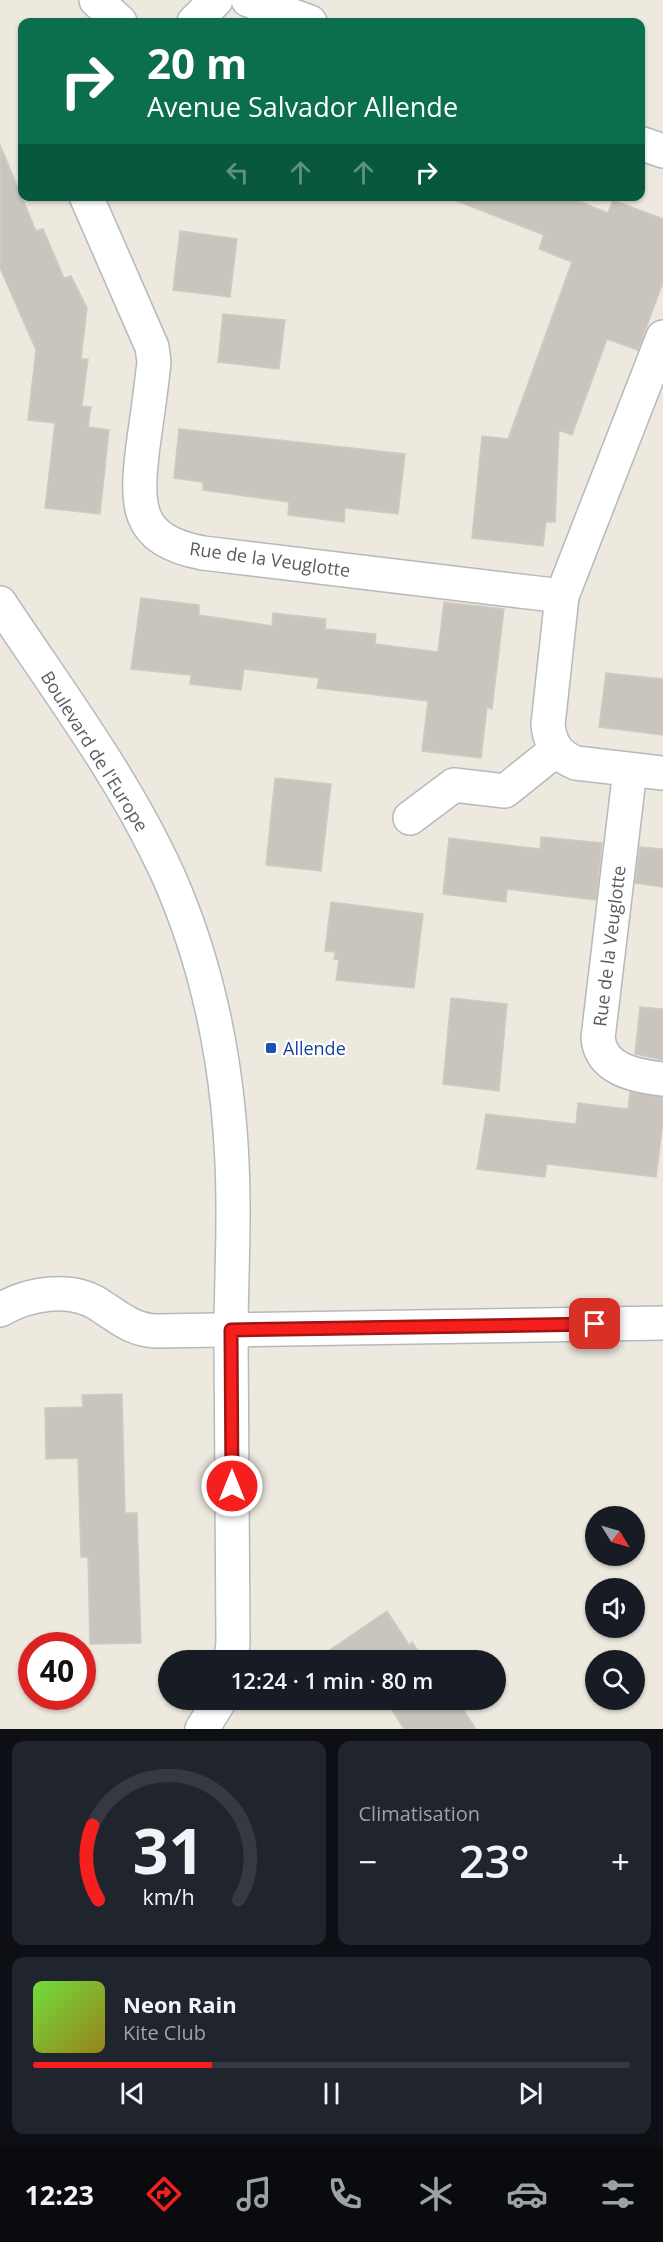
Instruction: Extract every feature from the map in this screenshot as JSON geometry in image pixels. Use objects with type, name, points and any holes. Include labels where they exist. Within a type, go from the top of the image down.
[{"type":"street","points":[[96,0],[116,18]]},
{"type":"street","points":[[198,18],[216,0]]},
{"type":"street","points":[[248,0],[299,18]]},
{"type":"street","points":[[645,145],[663,151]]},
{"type":"street","name":"Rue de la Veuglotte","points":[[88,201],[152,348],[154,363],[138,492],[141,512],[155,531],[176,546],[203,553],[562,596]]},
{"type":"street","points":[[663,338],[562,596],[548,724],[549,738],[564,758],[576,763],[663,773]]},
{"type":"street","name":"Boulevard de l'Europe","points":[[0,603],[131,802],[168,876],[203,971],[218,1029],[227,1090],[233,1216],[232,1650]]},
{"type":"street","points":[[410,818],[454,785],[504,791],[556,750]]},
{"type":"street","name":"Rue de la Veuglotte","points":[[630,770],[598,1038],[599,1049],[613,1065],[623,1070],[644,1077],[663,1079]]},
{"type":"street","points":[[0,1310],[28,1297],[60,1294],[88,1299],[121,1321],[144,1331],[663,1323]]},
{"type":"building","points":[[0,145],[18,188],[18,201],[23,201],[36,231],[43,229],[64,278],[71,276],[87,308],[81,359],[88,359],[82,406],[91,407],[88,427],[109,430],[100,514],[45,508],[55,423],[28,420],[36,350],[0,268]]},
{"type":"building","points":[[457,201],[578,201],[608,213],[613,201],[616,201],[663,219],[663,282],[638,350],[607,339],[572,435],[559,430],[555,522],[546,522],[543,546],[472,538],[482,436],[508,439],[572,262],[539,249],[544,235]]},
{"type":"building","points":[[180,231],[237,239],[230,297],[173,290]]},
{"type":"building","points":[[223,314],[285,320],[279,369],[218,362]]},
{"type":"building","points":[[179,429],[405,454],[398,514],[345,508],[344,522],[288,515],[289,502],[203,490],[203,482],[174,478]]},
{"type":"building","points":[[141,598],[199,605],[199,615],[272,626],[273,613],[326,619],[325,629],[376,634],[375,644],[438,652],[444,602],[504,609],[492,709],[487,707],[481,758],[422,751],[428,701],[317,688],[319,678],[244,669],[241,690],[190,684],[191,675],[131,669]]},
{"type":"building","points":[[606,673],[663,679],[663,735],[599,727]]},
{"type":"building","points":[[275,778],[331,784],[321,871],[266,865]]},
{"type":"building","points":[[541,837],[602,843],[596,900],[507,889],[506,902],[443,894],[449,838],[540,849]]},
{"type":"building","points":[[640,847],[663,849],[663,887],[635,883]]},
{"type":"building","points":[[331,902],[423,914],[414,988],[336,980],[339,960],[334,959],[335,952],[325,951]]},
{"type":"building","points":[[451,998],[507,1004],[499,1091],[443,1084]]},
{"type":"building","points":[[640,1007],[663,1009],[663,1060],[635,1054]]},
{"type":"building","points":[[630,1092],[663,1097],[663,1122],[656,1177],[547,1164],[545,1177],[477,1169],[486,1114],[576,1124],[578,1103],[628,1109]]},
{"type":"building","points":[[122,1394],[125,1513],[137,1513],[141,1643],[96,1644],[96,1632],[90,1632],[88,1557],[81,1557],[78,1458],[46,1459],[45,1408],[83,1407],[82,1395]]},
{"type":"building","points":[[387,1611],[409,1645],[412,1642],[418,1650],[330,1650]]},
{"type":"building","points":[[392,1710],[464,1710],[476,1729],[404,1729]]},
{"type":"place","name":"Allende","points":[[271,1048]]},
{"type":"route","points":[[232,1486],[231,1330],[595,1324]]}]
